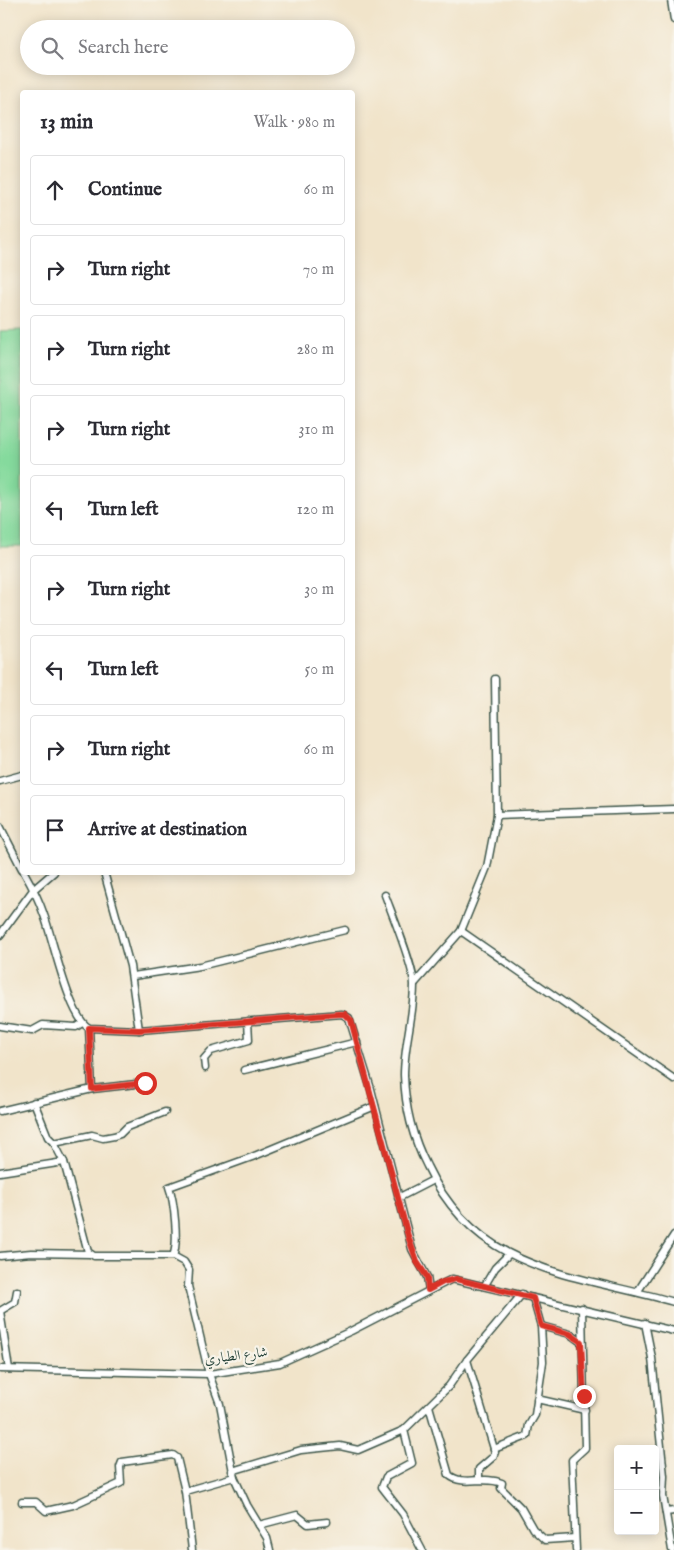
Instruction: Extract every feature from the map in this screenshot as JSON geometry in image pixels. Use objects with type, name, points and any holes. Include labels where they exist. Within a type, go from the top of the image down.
[{"type":"street","points":[[671,0],[674,20]]},
{"type":"street","points":[[415,983],[460,931],[487,867],[497,815],[495,678]]},
{"type":"street","points":[[0,781],[20,776]]},
{"type":"street","points":[[497,815],[674,809]]},
{"type":"street","points":[[0,826],[20,865]]},
{"type":"street","points":[[26,875],[48,927],[70,999],[82,1024],[89,1028],[139,1030],[345,1014],[351,1020],[412,1249],[427,1277],[428,1290]]},
{"type":"street","points":[[0,935],[33,890],[50,875]]},
{"type":"street","points":[[105,875],[133,976],[139,1030]]},
{"type":"street","points":[[385,895],[415,983],[406,1046],[405,1104],[418,1148],[433,1180],[448,1202],[472,1230],[509,1254],[584,1280],[638,1291],[674,1302]]},
{"type":"street","points":[[133,976],[200,966],[345,930]]},
{"type":"street","points":[[460,931],[674,1079]]},
{"type":"street","points":[[204,1068],[204,1059],[211,1051],[249,1040],[248,1021]]},
{"type":"street","points":[[0,1026],[32,1032],[43,1025],[76,1027],[82,1024]]},
{"type":"street","points":[[89,1028],[92,1089]]},
{"type":"street","points":[[244,1070],[357,1042]]},
{"type":"street","points":[[0,1111],[92,1089],[145,1083]]},
{"type":"street","points":[[34,1102],[48,1136],[64,1162],[77,1208],[85,1248],[90,1254]]},
{"type":"street","points":[[173,1256],[176,1250],[176,1232],[169,1187],[252,1157],[375,1106]]},
{"type":"street","points":[[54,1143],[92,1135],[103,1138],[114,1136],[120,1134],[127,1127],[165,1112]]},
{"type":"street","points":[[0,1172],[64,1162]]},
{"type":"street","points":[[398,1198],[433,1180]]},
{"type":"street","points":[[638,1291],[674,1235]]},
{"type":"street","points":[[0,1256],[31,1253],[173,1256],[184,1262],[189,1270],[188,1286],[209,1374],[220,1404],[233,1474],[267,1538],[270,1550]]},
{"type":"street","points":[[485,1285],[495,1268],[509,1254]]},
{"type":"street","name":"شارع الطياري","points":[[0,1369],[209,1374],[287,1361],[351,1331],[452,1279],[485,1285],[674,1331]]},
{"type":"street","points":[[9,1369],[0,1311],[15,1302],[17,1291]]},
{"type":"street","points":[[184,1491],[289,1452],[344,1446],[358,1450],[404,1430],[449,1386],[466,1360],[522,1294]]},
{"type":"street","points":[[494,1449],[527,1436],[529,1424],[534,1418],[543,1362],[541,1326],[533,1298]]},
{"type":"street","points":[[576,1550],[572,1460],[585,1450],[581,1342],[582,1308]]},
{"type":"street","points":[[645,1323],[652,1358],[666,1512],[672,1550]]},
{"type":"street","points":[[541,1326],[570,1334],[581,1342]]},
{"type":"street","points":[[466,1360],[494,1449],[493,1457],[479,1469],[479,1478]]},
{"type":"street","points":[[537,1399],[585,1410]]},
{"type":"street","points":[[429,1406],[449,1475],[457,1480],[464,1481],[479,1478],[502,1483],[501,1488],[521,1508],[533,1529],[545,1540],[575,1538]]},
{"type":"street","points":[[404,1430],[412,1463],[386,1477],[382,1487],[402,1514],[422,1550]]},
{"type":"street","points":[[22,1502],[36,1502],[46,1511],[72,1505],[120,1483],[120,1467],[122,1462],[170,1454],[177,1458],[184,1491],[192,1550]]},
{"type":"street","points":[[666,1512],[674,1511]]},
{"type":"street","points":[[259,1525],[297,1515],[308,1524],[327,1522]]},
{"type":"green space","points":[[20,330],[20,546],[0,546],[0,331]]},
{"type":"route","points":[[145,1083],[92,1089],[89,1028],[92,1030],[139,1030],[345,1014],[351,1020],[371,1089],[412,1249],[417,1262],[427,1277],[428,1290],[443,1282],[456,1279],[533,1298],[541,1326],[570,1334],[581,1342],[584,1396]]}]
